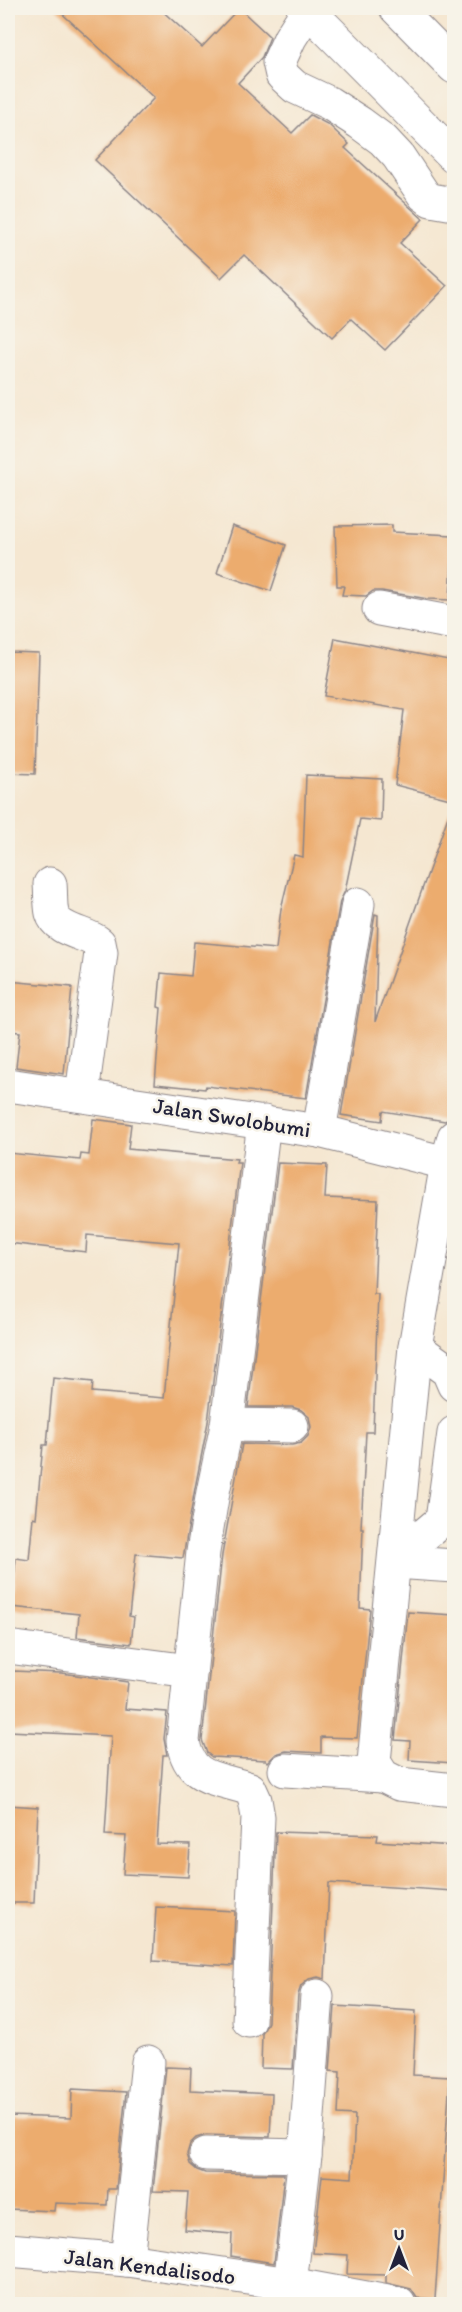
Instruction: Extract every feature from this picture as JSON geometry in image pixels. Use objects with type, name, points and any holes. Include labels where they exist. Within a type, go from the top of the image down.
[{"type":"main road","points":[[454,158],[308,8],[279,62],[282,75],[295,87],[329,103],[383,140],[398,156],[424,195],[431,200],[454,204]]},
{"type":"main road","points":[[396,8],[454,67]]},
{"type":"main road","points":[[379,609],[454,623]]},
{"type":"main road","points":[[50,884],[52,914],[56,922],[92,936],[99,943],[101,953],[82,1094]]},
{"type":"main road","points":[[319,1131],[358,904]]},
{"type":"main road","name":"Jalan Swolobumi","points":[[8,1085],[264,1122],[452,1155]]},
{"type":"main road","points":[[249,2021],[258,1817],[255,1800],[250,1790],[209,1777],[190,1765],[183,1741],[203,1552],[227,1425],[264,1122]]},
{"type":"main road","points":[[383,1776],[374,1762],[416,1347],[452,1155]]},
{"type":"main road","points":[[416,1347],[448,1371],[454,1385]]},
{"type":"main road","points":[[227,1425],[292,1426]]},
{"type":"main road","points":[[396,1551],[423,1536],[442,1520],[454,1433]]},
{"type":"main road","points":[[396,1551],[454,1566]]},
{"type":"main road","points":[[8,1647],[190,1671]]},
{"type":"main road","points":[[285,1770],[383,1776],[399,1784],[454,1790]]},
{"type":"main road","points":[[290,2284],[305,2156],[317,1996]]},
{"type":"main road","points":[[127,2260],[148,2062]]},
{"type":"main road","points":[[206,2154],[305,2156]]},
{"type":"main road","name":"Jalan Kendalisodo","points":[[8,2250],[127,2260],[290,2284],[399,2304]]},
{"type":"building","points":[[56,8],[159,8],[202,47],[239,8],[270,37],[262,57],[238,83],[292,133],[310,115],[329,125],[349,144],[345,148],[423,219],[400,243],[447,286],[385,350],[351,319],[332,338],[244,255],[221,278],[95,160],[154,98]]},
{"type":"building","points":[[392,525],[392,532],[453,535],[450,600],[428,599],[382,591],[373,591],[366,596],[342,595],[344,586],[337,586],[335,526]]},
{"type":"building","points":[[232,526],[286,545],[271,591],[217,573]]},
{"type":"building","points":[[335,638],[454,661],[454,800],[395,785],[404,710],[324,696]]},
{"type":"building","points":[[8,652],[39,653],[35,774],[8,773]]},
{"type":"building","points":[[306,775],[382,779],[381,821],[360,819],[345,891],[340,901],[306,1098],[206,1086],[205,1089],[155,1084],[161,1008],[158,1007],[161,973],[191,976],[194,942],[276,949],[281,909],[294,855],[303,857]]},
{"type":"building","points":[[450,811],[454,811],[454,1083],[448,1119],[445,1121],[383,1111],[382,1121],[341,1115],[375,914],[378,915],[375,1022]]},
{"type":"building","points":[[8,981],[72,987],[64,1074],[16,1067],[20,1032],[8,1031]]},
{"type":"building","points":[[93,1119],[131,1124],[128,1149],[237,1159],[236,1162],[240,1162],[208,1422],[183,1558],[136,1554],[129,1616],[134,1617],[131,1644],[77,1637],[79,1614],[11,1607],[16,1558],[29,1560],[33,1517],[36,1518],[43,1445],[47,1445],[53,1378],[93,1382],[92,1392],[164,1398],[179,1243],[87,1235],[86,1252],[8,1243],[8,1153],[80,1160],[81,1154],[89,1155]]},
{"type":"building","points":[[278,1163],[327,1165],[325,1198],[378,1200],[374,1294],[378,1294],[373,1432],[366,1432],[361,1528],[363,1528],[360,1608],[370,1609],[357,1738],[321,1737],[321,1753],[286,1751],[276,1754],[268,1762],[266,1760],[212,1757],[207,1753],[202,1740],[222,1555],[242,1444],[292,1445],[301,1443],[308,1436],[311,1427],[309,1417],[301,1410],[292,1407],[248,1407]]},
{"type":"building","points":[[408,1612],[454,1615],[454,1763],[409,1760],[410,1741],[395,1740]]},
{"type":"building","points":[[13,1671],[61,1673],[128,1682],[125,1709],[167,1712],[164,1739],[167,1755],[163,1755],[157,1844],[190,1845],[188,1877],[123,1874],[126,1836],[105,1835],[111,1736],[9,1731]]},
{"type":"building","points":[[8,1805],[38,1807],[34,1903],[8,1903]]},
{"type":"building","points":[[276,1832],[378,1835],[377,1841],[454,1846],[454,1891],[329,1883],[325,1979],[318,1977],[309,1979],[301,1986],[298,1995],[293,2069],[261,2068],[262,2034],[268,2022]]},
{"type":"building","points":[[156,1907],[235,1911],[233,1966],[153,1961]]},
{"type":"building","points":[[335,2006],[416,2011],[413,2075],[450,2077],[435,2299],[417,2298],[411,2289],[386,2283],[386,2275],[347,2274],[348,2255],[313,2253],[322,2176],[352,2178],[355,2115],[338,2114],[340,2072],[330,2071]]},
{"type":"building","points":[[166,2067],[191,2068],[190,2090],[272,2094],[270,2137],[206,2135],[196,2138],[190,2144],[187,2154],[190,2164],[205,2173],[284,2174],[274,2263],[231,2256],[232,2234],[185,2230],[188,2192],[153,2191]]},
{"type":"building","points":[[72,2089],[126,2092],[116,2189],[108,2189],[107,2205],[55,2203],[54,2211],[8,2209],[8,2116],[71,2118]]}]
